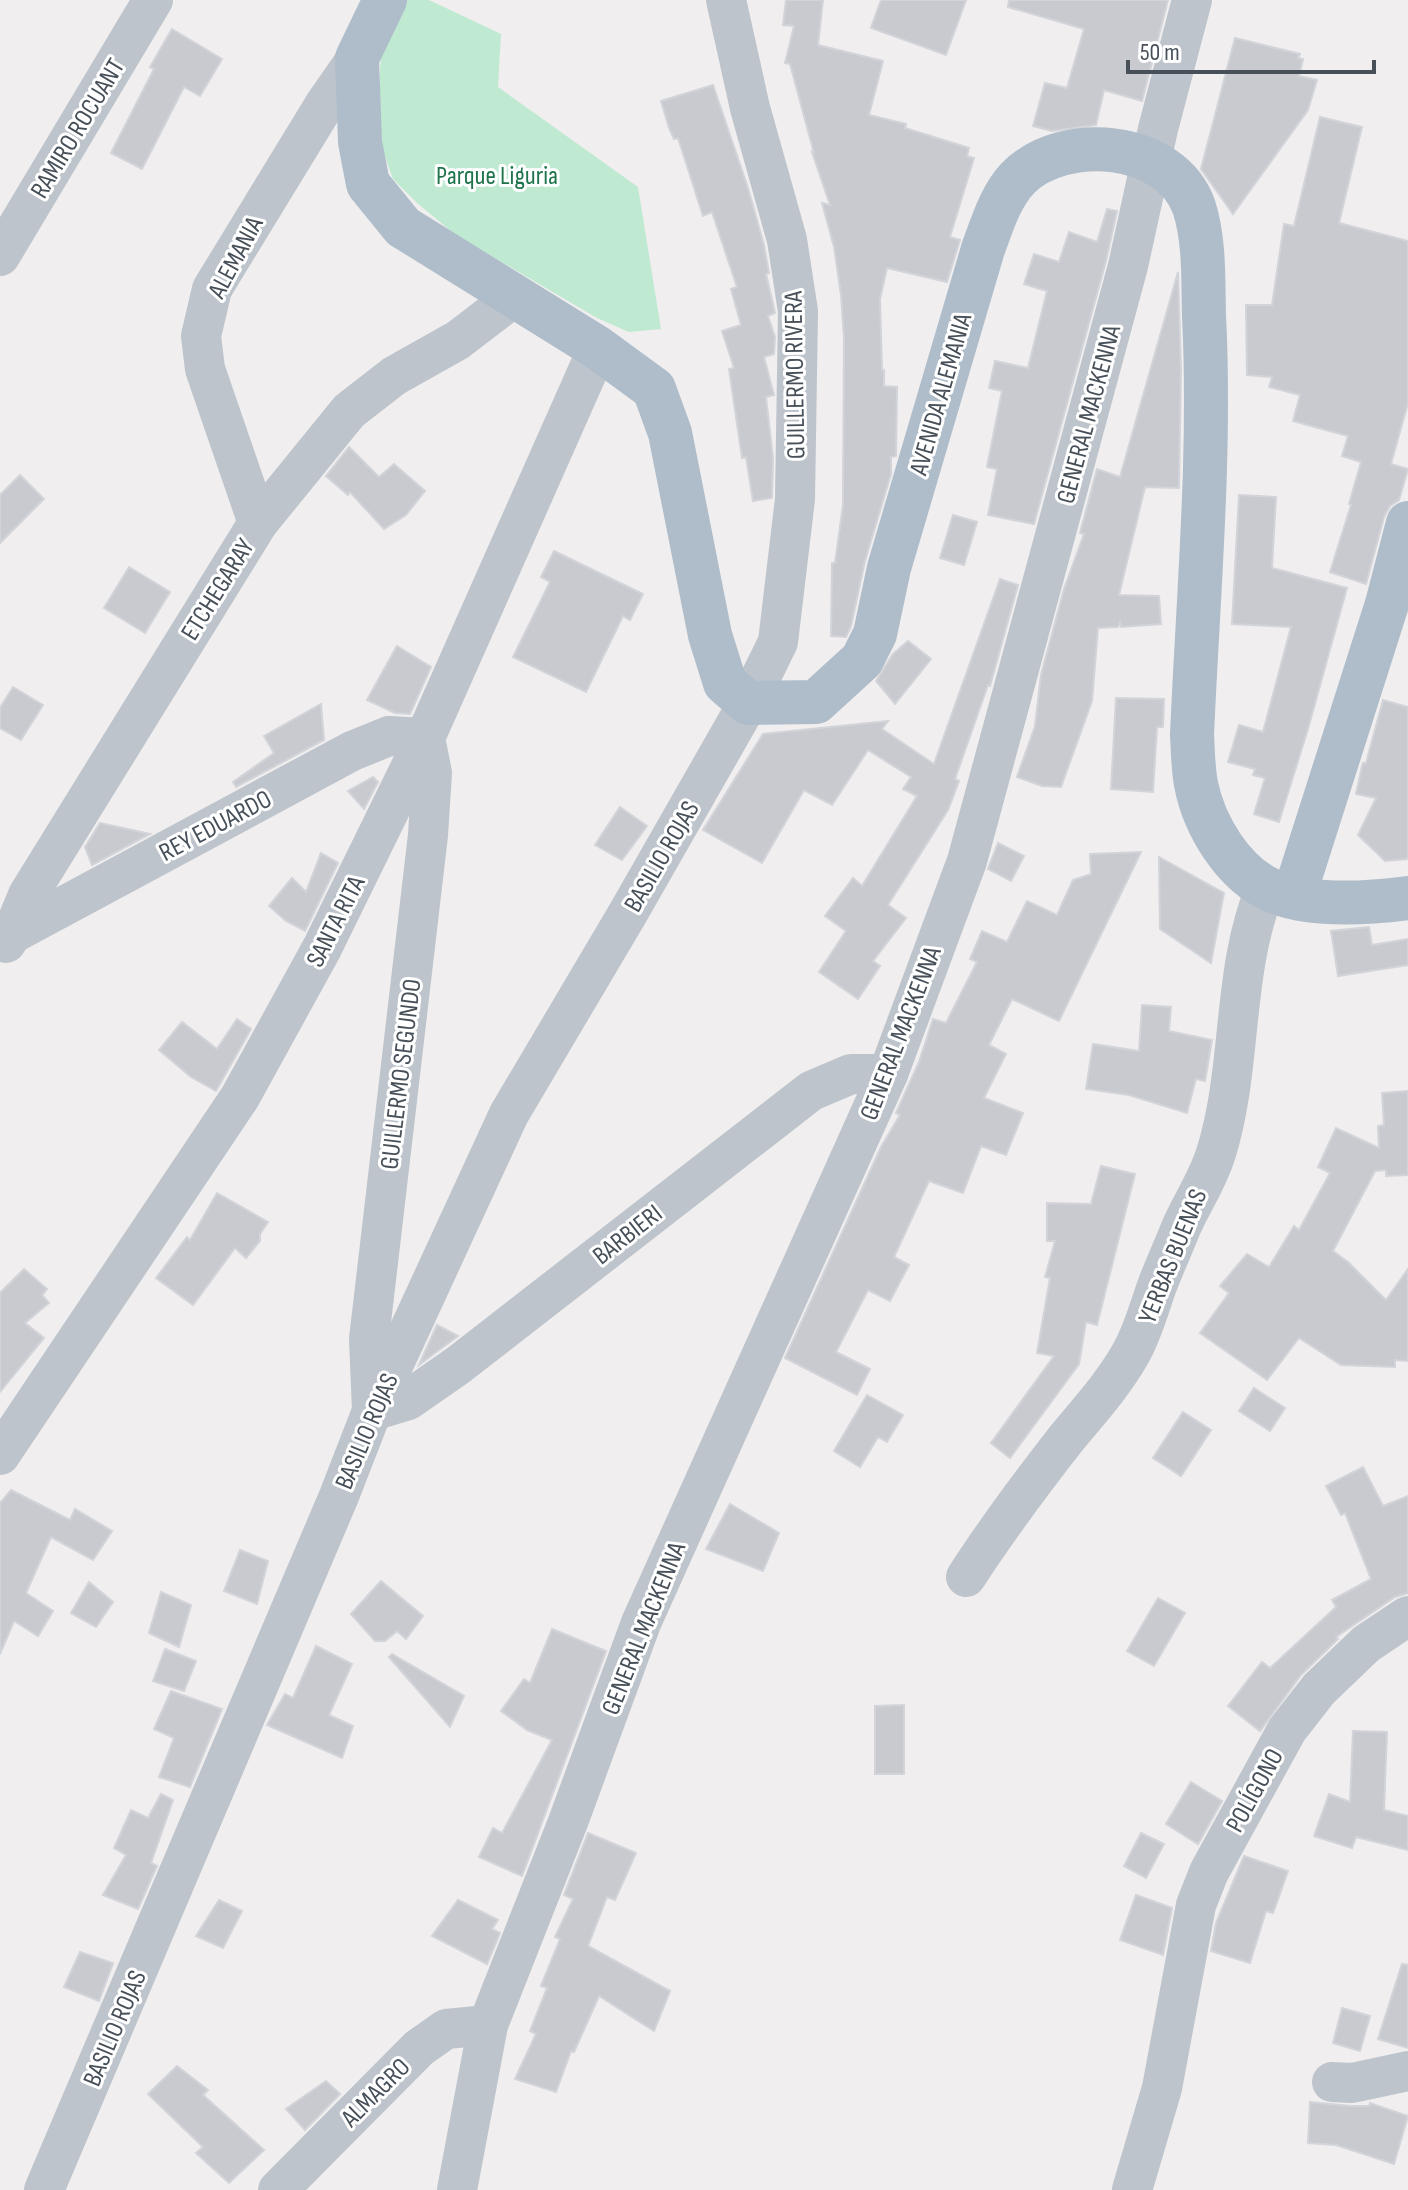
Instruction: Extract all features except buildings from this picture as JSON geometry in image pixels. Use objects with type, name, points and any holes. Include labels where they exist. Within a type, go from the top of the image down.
[{"type":"main road","points":[[385,0],[357,58],[360,142],[368,184],[403,227],[598,348],[654,389],[670,433],[710,635],[725,683],[748,703]]},
{"type":"main road","name":"AVENIDA ALEMANIA","points":[[748,703],[816,702],[862,660],[869,647],[875,634],[889,568],[983,249],[998,208],[1018,178],[1047,159],[1083,150],[1123,151],[1151,160],[1172,174],[1193,206],[1202,255],[1206,361],[1192,735],[1196,785],[1222,847],[1242,870],[1280,892]]},
{"type":"main road","name":"YERBAS BUENAS","points":[[1280,892],[1387,604],[1408,523]]},
{"type":"main road","points":[[1280,892],[1375,902],[1408,898]]},
{"type":"street","name":"RAMIRO ROCUANT","points":[[0,256],[153,0]]},
{"type":"street","name":"GUILLERMO RIVERA","points":[[726,0],[750,108],[787,240],[798,311],[795,499],[778,642],[748,703]]},
{"type":"street","name":"GENERAL MACKENNA","points":[[457,2190],[488,2025],[568,1822],[641,1623],[888,1074],[967,861],[1131,254],[1151,160],[1192,0]]},
{"type":"street","name":"ALEMANIA","points":[[258,523],[205,369],[201,336],[212,289],[325,104],[357,58]]},
{"type":"street","name":"ETCHEGARAY","points":[[6,943],[28,895],[258,523],[349,411],[394,376],[458,340],[514,297]]},
{"type":"street","name":"SANTA RITA","points":[[0,1455],[240,1097],[322,948],[425,738],[598,348]]},
{"type":"street","name":"BASILIO ROJAS","points":[[44,2190],[327,1525],[372,1411],[509,1114],[748,703]]},
{"type":"street","name":"REY EDUARDO","points":[[6,943],[352,751],[389,736],[425,738]]},
{"type":"street","name":"GUILLERMO SEGUNDO","points":[[372,1411],[369,1339],[428,835],[432,773],[425,738]]},
{"type":"street","name":"YERBAS BUENAS","points":[[966,1577],[1015,1503],[1096,1404],[1141,1332],[1189,1208],[1215,1158],[1232,1086],[1237,1025],[1254,916],[1280,892]]},
{"type":"street","name":"BARBIERI","points":[[372,1411],[408,1400],[457,1366],[811,1091],[851,1074],[888,1074]]},
{"type":"street","name":"POLÍGONO","points":[[1132,2190],[1162,2088],[1196,1905],[1204,1883],[1280,1742],[1319,1689],[1366,1644],[1408,1616]]},
{"type":"street","name":"ALMAGRO","points":[[278,2190],[419,2048],[446,2029],[488,2025]]},
{"type":"street","points":[[1332,2082],[1352,2083],[1408,2071]]},
{"type":"green space","name":"Parque Liguria","points":[[407,0],[429,0],[501,34],[498,87],[638,187],[661,329],[629,332],[597,318],[457,236],[393,179],[383,151],[378,122],[381,49]]}]
